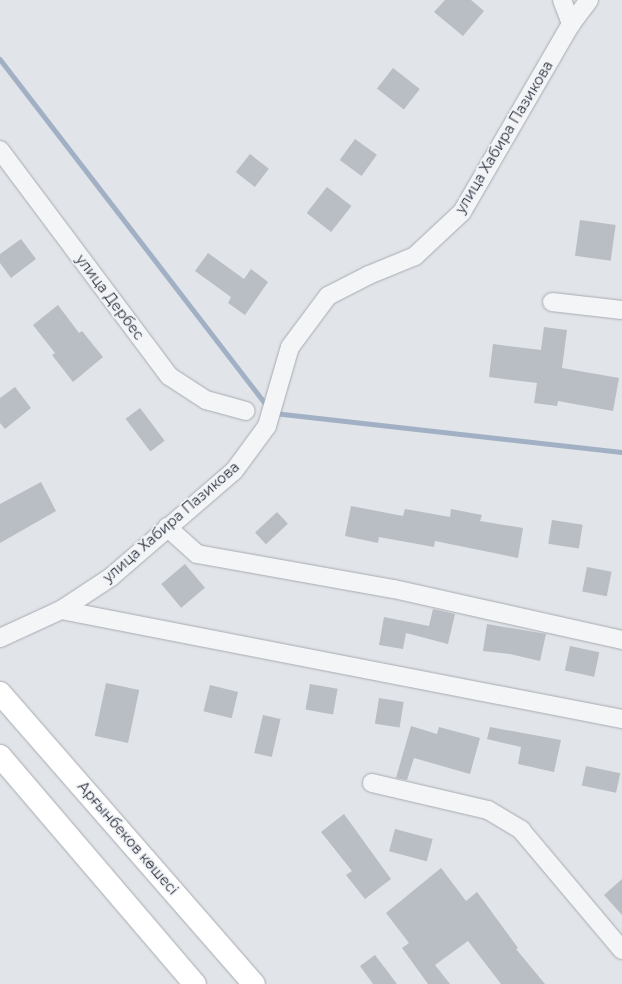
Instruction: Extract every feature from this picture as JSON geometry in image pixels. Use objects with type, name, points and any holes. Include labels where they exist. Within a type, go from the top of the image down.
[{"type":"main road","name":"Арғынбеков көшесі","points":[[0,693],[254,984]]},
{"type":"main road","points":[[0,756],[195,984]]},
{"type":"street","points":[[562,0],[571,24]]},
{"type":"street","name":"улица Хабира Пазикова","points":[[0,638],[61,610],[111,577],[167,526],[234,470],[267,426],[290,347],[328,296],[368,275],[415,256],[462,212],[571,24],[589,0]]},
{"type":"street","name":"улица Дербес","points":[[0,150],[169,376],[206,400],[246,411]]},
{"type":"street","points":[[552,302],[622,310]]},
{"type":"street","points":[[167,526],[198,554],[394,589],[622,640]]},
{"type":"street","points":[[61,610],[622,719]]},
{"type":"street","points":[[372,783],[488,810],[522,830],[622,950]]},
{"type":"building","points":[[445,0],[471,0],[484,11],[463,36],[434,12]]},
{"type":"building","points":[[393,68],[420,89],[404,109],[377,88]]},
{"type":"building","points":[[355,139],[377,155],[362,176],[340,160]]},
{"type":"building","points":[[250,154],[269,169],[255,187],[236,172]]},
{"type":"building","points":[[327,187],[351,206],[331,232],[307,213]]},
{"type":"building","points":[[580,220],[616,225],[611,261],[575,256]]},
{"type":"building","points":[[21,239],[36,259],[11,278],[0,263],[0,254]]},
{"type":"building","points":[[208,253],[244,279],[251,269],[268,282],[245,315],[228,303],[231,297],[195,271]]},
{"type":"building","points":[[58,305],[79,333],[82,331],[103,357],[73,382],[52,355],[55,353],[33,325]]},
{"type":"building","points":[[544,327],[567,330],[562,368],[619,378],[613,411],[558,401],[557,406],[534,403],[537,383],[489,377],[493,344],[541,350]]},
{"type":"building","points":[[15,387],[31,408],[5,429],[0,423],[0,398]]},
{"type":"building","points":[[140,408],[165,441],[150,452],[126,419]]},
{"type":"building","points":[[41,482],[56,511],[0,543],[0,504]]},
{"type":"building","points":[[351,506],[403,516],[405,509],[450,517],[451,509],[482,515],[480,521],[523,528],[518,558],[435,541],[434,547],[379,537],[378,543],[345,536]]},
{"type":"building","points":[[277,512],[288,524],[266,544],[255,532]]},
{"type":"building","points":[[552,520],[583,525],[579,549],[548,544]]},
{"type":"building","points":[[185,564],[205,588],[181,608],[161,584]]},
{"type":"building","points":[[587,567],[612,572],[607,596],[582,592]]},
{"type":"building","points":[[433,609],[455,614],[448,644],[406,633],[403,649],[379,645],[384,617],[429,626]]},
{"type":"building","points":[[487,624],[546,634],[540,661],[510,654],[483,651]]},
{"type":"building","points":[[570,646],[599,652],[594,677],[565,670]]},
{"type":"building","points":[[106,683],[139,690],[128,743],[95,736]]},
{"type":"building","points":[[310,684],[338,689],[333,714],[305,710]]},
{"type":"building","points":[[210,685],[238,692],[232,718],[203,711]]},
{"type":"building","points":[[379,698],[404,702],[400,728],[375,724]]},
{"type":"building","points":[[263,715],[281,719],[272,757],[254,753]]},
{"type":"building","points":[[411,726],[437,734],[439,727],[480,738],[470,774],[414,758],[407,780],[396,778]]},
{"type":"building","points":[[490,727],[561,740],[554,772],[518,764],[521,747],[487,739]]},
{"type":"building","points":[[586,766],[620,773],[616,793],[582,786]]},
{"type":"building","points":[[344,814],[391,879],[365,899],[346,875],[352,871],[321,832]]},
{"type":"building","points":[[395,829],[433,839],[427,861],[389,851]]},
{"type":"building","points":[[441,868],[466,901],[477,892],[518,948],[516,949],[545,984],[501,984],[468,941],[435,965],[450,984],[428,984],[402,948],[409,943],[386,913]]},
{"type":"building","points":[[622,879],[622,915],[604,895]]},
{"type":"building","points":[[375,955],[397,984],[373,984],[360,966]]},
{"type":"waterway","points":[[0,59],[267,406]]},
{"type":"waterway","points":[[274,413],[622,452]]}]
